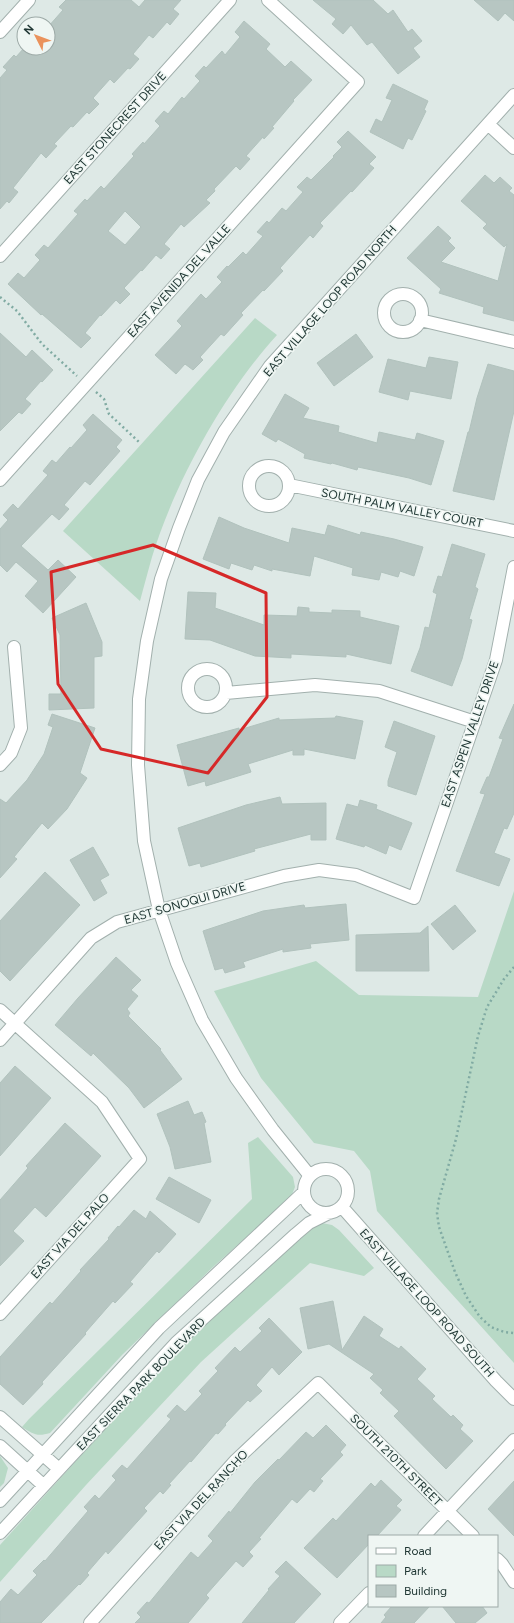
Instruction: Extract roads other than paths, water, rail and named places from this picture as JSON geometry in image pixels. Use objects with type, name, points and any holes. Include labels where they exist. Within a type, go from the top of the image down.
[{"type":"street","points":[[0,32],[29,0]]},
{"type":"street","name":"EAST STONECREST DRIVE","points":[[0,256],[230,0]]},
{"type":"street","name":"EAST AVENIDA DEL VALLE","points":[[0,480],[358,82],[268,0]]},
{"type":"street","name":"EAST VILLAGE LOOP ROAD NORTH","points":[[310,1176],[273,1130],[236,1078],[202,1020],[177,963],[159,910],[144,841],[138,765],[140,699],[147,641],[161,579],[179,528],[193,494],[224,432],[270,366],[514,95]]},
{"type":"street","points":[[488,124],[514,148]]},
{"type":"street","points":[[420,320],[514,342]]},
{"type":"street","name":"SOUTH PALM VALLEY COURT","points":[[289,485],[514,531]]},
{"type":"street","name":"EAST ASPEN VALLEY DRIVE","points":[[414,898],[496,660],[514,567]]},
{"type":"street","points":[[0,765],[11,753],[22,728],[14,647]]},
{"type":"street","points":[[226,693],[316,685],[379,691],[475,722]]},
{"type":"street","name":"EAST SONOQUI DRIVE","points":[[0,1040],[91,938],[117,922],[284,876],[319,870],[356,875],[414,898]]},
{"type":"street","points":[[0,1010],[15,1024]]},
{"type":"street","name":"EAST VIA DEL PALO","points":[[0,1314],[140,1159],[102,1102],[15,1024]]},
{"type":"street","points":[[322,1169],[329,1169],[342,1175],[348,1188],[348,1195],[342,1207],[327,1214],[320,1213],[308,1205],[304,1192],[304,1186],[310,1176],[322,1169]]},
{"type":"street","name":"EAST SIERRA PARK BOULEVARD","points":[[0,1501],[159,1328],[304,1192]]},
{"type":"street","name":"EAST VILLAGE LOOP ROAD SOUTH","points":[[342,1207],[496,1381],[514,1399]]},
{"type":"street","name":"EAST SIERRA PARK BOULEVARD","points":[[0,1533],[176,1343],[296,1234],[309,1224],[327,1214]]},
{"type":"street","name":"SOUTH 210TH STREET","points":[[318,1383],[472,1535]]},
{"type":"street","name":"EAST VIA DEL RANCHO","points":[[90,1623],[236,1460],[318,1383]]},
{"type":"street","points":[[0,1417],[59,1469]]},
{"type":"street","points":[[425,1535],[514,1440]]},
{"type":"street","points":[[0,1446],[43,1486]]},
{"type":"street","points":[[498,1560],[514,1582]]},
{"type":"street","points":[[340,1623],[368,1594]]}]
